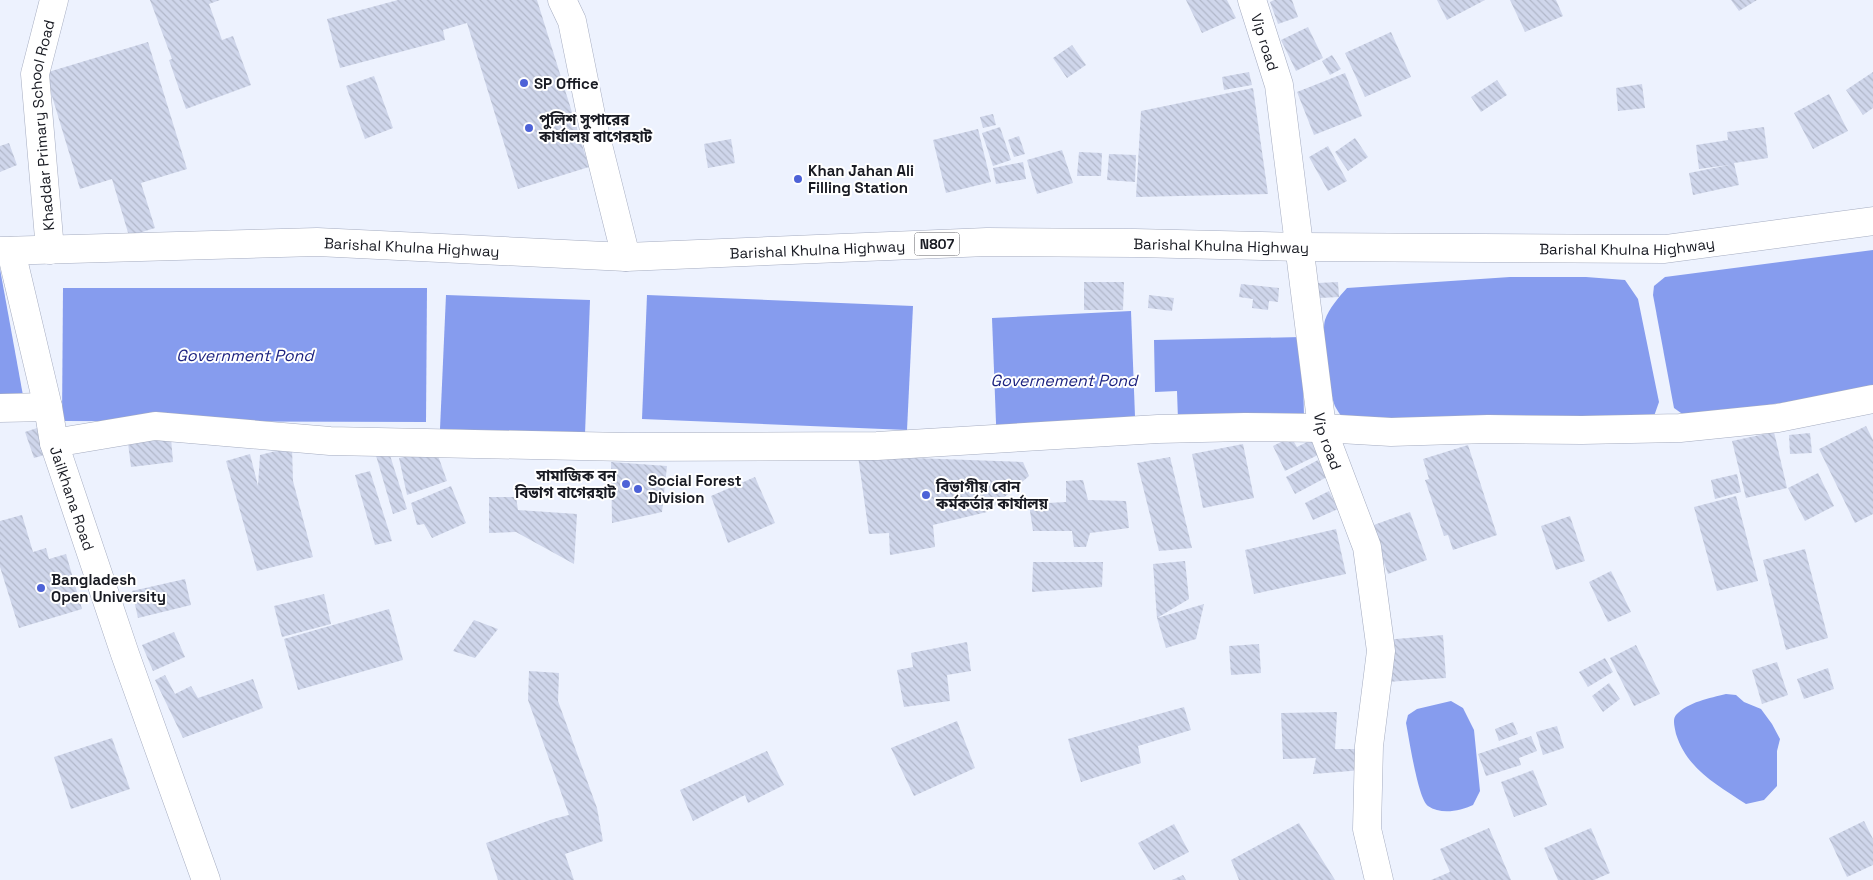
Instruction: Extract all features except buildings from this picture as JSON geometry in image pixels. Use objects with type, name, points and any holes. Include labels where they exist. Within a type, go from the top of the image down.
[{"type":"main road","name":"Khaddar Primary School Road","points":[[50,250],[35,74],[54,0]]},
{"type":"main road","points":[[562,0],[572,21],[594,125],[626,256]]},
{"type":"main road","name":"Vip road","points":[[1252,0],[1279,84],[1301,247],[1322,428],[1367,547],[1381,651],[1369,746],[1367,829],[1379,880]]},
{"type":"main road","name":"Barishal Khulna Highway","points":[[6,251],[317,242],[626,256],[987,242],[1665,250],[1873,221]]},
{"type":"main road","name":"Jailkhana Road","points":[[6,251],[48,407],[54,443],[125,654],[206,880]]},
{"type":"main road","points":[[54,443],[155,426],[330,441],[627,447],[877,446],[1158,429],[1245,427],[1322,428],[1391,432],[1488,429],[1680,428],[1778,418],[1873,399]]},
{"type":"main road","points":[[0,408],[48,407]]},
{"type":"water","points":[[1873,250],[1873,388],[1688,418],[1674,408],[1653,295],[1654,286],[1665,277]]},
{"type":"water","points":[[0,269],[24,401],[0,402]]},
{"type":"water","points":[[1510,277],[1586,277],[1625,280],[1638,299],[1659,402],[1653,419],[1347,424],[1333,401],[1328,378],[1324,327],[1329,311],[1347,288]]},
{"type":"water","name":"Government Pond","points":[[63,288],[427,288],[426,422],[62,421]]},
{"type":"water","points":[[446,295],[590,300],[585,434],[440,429]]},
{"type":"water","points":[[647,295],[913,306],[907,430],[642,419]]},
{"type":"water","name":"Governement Pond","points":[[1131,311],[1136,443],[997,449],[992,318]]},
{"type":"water","points":[[1302,337],[1304,417],[1178,420],[1177,391],[1155,392],[1154,340]]},
{"type":"water","points":[[1726,694],[1736,695],[1744,702],[1761,709],[1780,739],[1777,751],[1777,786],[1764,800],[1746,804],[1714,783],[1695,767],[1681,746],[1676,734],[1674,719],[1681,711],[1700,701]]},
{"type":"water","points":[[1451,701],[1463,708],[1474,730],[1480,791],[1473,805],[1462,809],[1445,811],[1433,809],[1424,801],[1417,781],[1406,723],[1408,715],[1417,709]]},
{"type":"place","name":"SP Office","points":[[524,83]]},
{"type":"place","name":"পুলিশ সুপারের কার্যালয় বাগেরহাট","points":[[529,128]]},
{"type":"place","name":"Khan Jahan Ali Filling Station","points":[[798,179]]},
{"type":"place","name":"সামাজিক বন বিভাগ বাগেরহাট","points":[[626,484]]},
{"type":"place","name":"Social Forest Division","points":[[638,489]]},
{"type":"place","name":"বিভাগীয় বোন কর্মকর্তার কার্যালয়","points":[[926,495]]},
{"type":"place","name":"Bangladesh Open University","points":[[41,588]]}]
